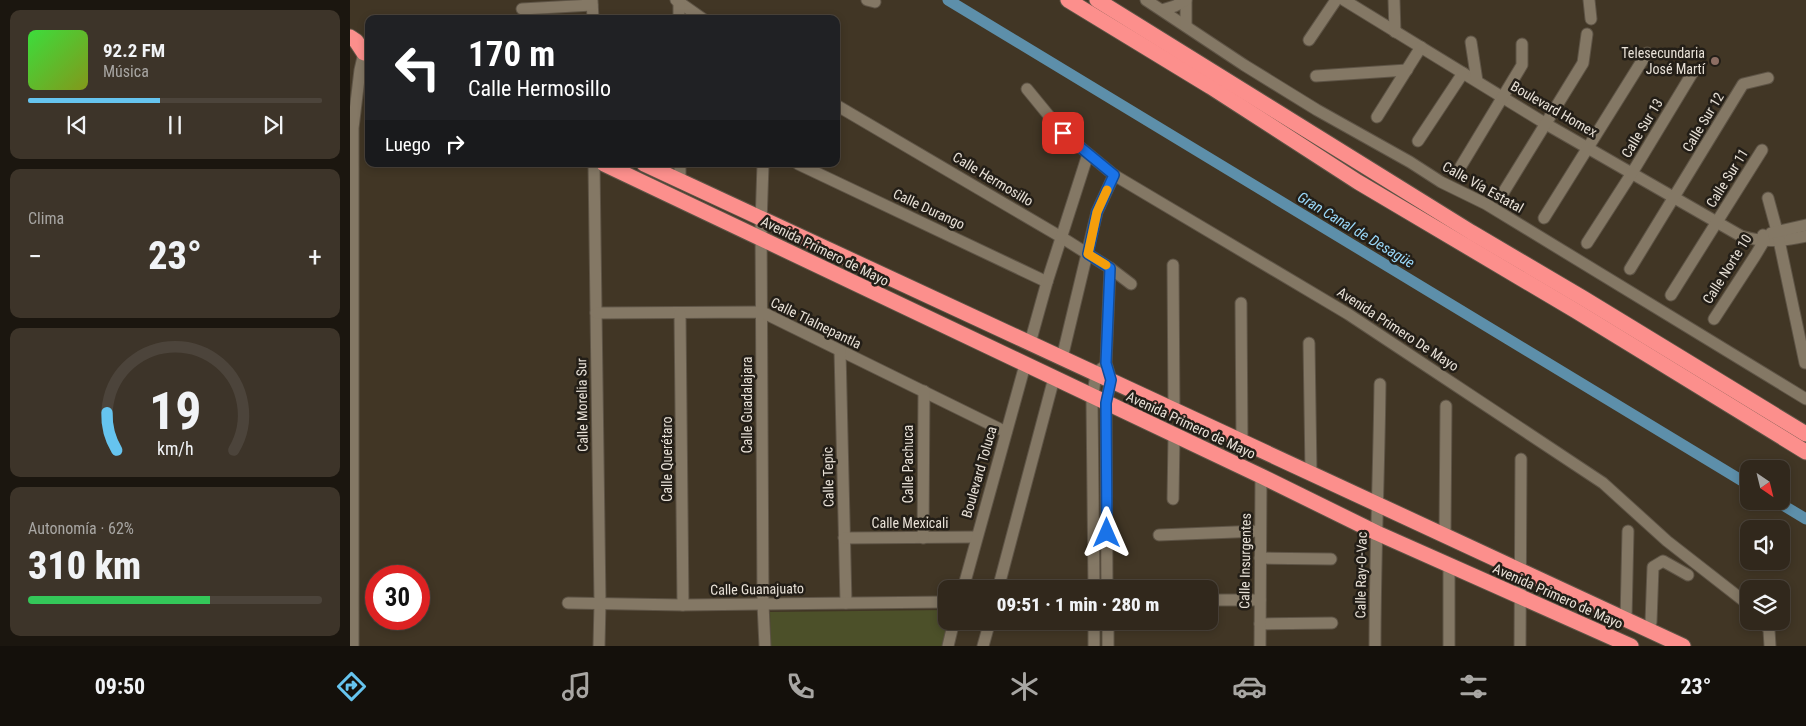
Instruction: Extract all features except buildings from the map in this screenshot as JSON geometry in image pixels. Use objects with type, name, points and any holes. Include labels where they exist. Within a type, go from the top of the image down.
[{"type":"highway","points":[[1068,0],[1211,87],[1358,182],[1576,311],[1806,452]]},
{"type":"highway","points":[[1097,0],[1471,232],[1806,434]]},
{"type":"highway","points":[[350,37],[356,41],[358,53]]},
{"type":"highway","name":"Avenida Primero de Mayo","points":[[610,167],[1377,533],[1631,646]]},
{"type":"highway","name":"Avenida Primero de Mayo","points":[[650,167],[1062,358],[1101,369],[1111,380]]},
{"type":"highway","name":"Avenida Primero De Mayo","points":[[1111,380],[1683,646]]},
{"type":"street","name":"Calle Vía Estatal","points":[[1146,0],[1244,65],[1317,110],[1410,162],[1441,182],[1486,204],[1806,399]]},
{"type":"street","points":[[1162,10],[1186,0],[1186,26]]},
{"type":"street","points":[[1309,40],[1336,0]]},
{"type":"street","name":"Boulevard Homex","points":[[1344,0],[1546,124],[1717,223],[1741,236],[1760,238]]},
{"type":"street","points":[[1394,0],[1395,32]]},
{"type":"street","points":[[1589,0],[1591,19]]},
{"type":"street","points":[[677,1],[679,15]]},
{"type":"street","points":[[677,1],[697,15]]},
{"type":"street","points":[[522,9],[592,2],[593,15]]},
{"type":"street","points":[[1504,193],[1584,64],[1586,34]]},
{"type":"street","points":[[1471,42],[1477,82]]},
{"type":"street","points":[[1462,166],[1522,65],[1522,44]]},
{"type":"street","points":[[1377,117],[1421,48]]},
{"type":"street","points":[[353,646],[351,128],[360,70],[358,53]]},
{"type":"street","points":[[1544,218],[1647,53]]},
{"type":"street","points":[[1316,76],[1407,70]]},
{"type":"street","name":"Calle Sur 13","points":[[1587,243],[1693,72]]},
{"type":"street","points":[[1418,141],[1462,73]]},
{"type":"street","name":"Calle Sur 12","points":[[1630,269],[1743,84],[1768,78]]},
{"type":"street","name":"Avenida Primero De Mayo","points":[[1026,89],[1063,133],[1114,175],[1348,314],[1603,483],[1666,541],[1740,598]]},
{"type":"street","name":"Calle Hermosillo","points":[[840,107],[1088,254],[1131,284]]},
{"type":"street","name":"Calle Sur 11","points":[[1671,295],[1762,150]]},
{"type":"street","points":[[1030,343],[1047,282],[1088,154]]},
{"type":"street","name":"Calle Morelia Sur","points":[[594,167],[599,646]]},
{"type":"street","points":[[680,167],[680,182]]},
{"type":"street","name":"Calle Guadalajara","points":[[763,167],[761,238],[763,604],[765,646]]},
{"type":"street","name":"Calle Durango","points":[[804,167],[1047,282]]},
{"type":"street","points":[[1062,358],[1097,212],[1114,175]]},
{"type":"street","points":[[1768,198],[1805,363]]},
{"type":"street","points":[[1778,236],[1806,225]]},
{"type":"street","points":[[1760,238],[1806,236]]},
{"type":"street","name":"Calle Norte 10","points":[[1714,319],[1760,238]]},
{"type":"street","points":[[1173,265],[1174,410]]},
{"type":"street","points":[[1094,580],[1099,400],[1110,268]]},
{"type":"street","points":[[1241,303],[1242,441]]},
{"type":"street","name":"Calle Tlalnepantla","points":[[596,313],[680,314],[762,312],[1006,432]]},
{"type":"street","name":"Calle Querétaro","points":[[680,314],[683,605]]},
{"type":"street","points":[[1309,344],[1311,473]]},
{"type":"street","name":"Calle Tepic","points":[[840,351],[846,603]]},
{"type":"street","name":"Boulevard Toluca","points":[[965,580],[1025,364]]},
{"type":"street","points":[[1000,580],[1054,378]]},
{"type":"street","points":[[1107,580],[1099,400],[1111,380]]},
{"type":"street","name":"Calle Ray-O-Vac","points":[[1375,646],[1380,384]]},
{"type":"street","name":"Calle Pachuca","points":[[923,538],[924,391]]},
{"type":"street","points":[[1445,535],[1446,406]]},
{"type":"street","points":[[1173,499],[1174,436]]},
{"type":"street","points":[[1520,646],[1521,459]]},
{"type":"street","name":"Calle Insurgentes","points":[[1260,646],[1261,476]]},
{"type":"street","points":[[1159,535],[1260,531]]},
{"type":"street","points":[[1626,620],[1628,531]]},
{"type":"street","name":"Calle Mexicali","points":[[844,538],[976,537]]},
{"type":"street","points":[[1260,558],[1331,559]]},
{"type":"street","points":[[1647,629],[1650,622],[1653,567],[1663,561],[1688,575]]},
{"type":"street","points":[[1449,566],[1449,646]]},
{"type":"street","points":[[1218,600],[1260,600]]},
{"type":"street","name":"Calle Guanajuato","points":[[568,603],[683,605],[938,602]]},
{"type":"street","points":[[1260,624],[1332,623]]},
{"type":"street","points":[[948,646],[952,630]]},
{"type":"street","points":[[983,646],[987,630]]},
{"type":"street","points":[[1094,630],[1094,646]]},
{"type":"street","points":[[1108,630],[1108,646]]},
{"type":"street","points":[[1769,630],[1770,646]]},
{"type":"green space","points":[[938,610],[938,630],[946,630],[942,646],[771,646],[770,612]]},
{"type":"waterway","name":"Gran Canal de Desagüe","points":[[948,0],[1740,480]]},
{"type":"waterway","name":"Gran Canal de Desagüe","points":[[1790,509],[1806,519]]},
{"type":"slow traffic","points":[[1106,265],[1088,254],[1097,212],[1107,190]]},
{"type":"place","name":"Telesecundaria José Martí","points":[[1715,61]]},
{"type":"route","points":[[1063,133],[1114,175],[1097,212],[1088,254],[1110,268],[1106,363],[1111,380],[1106,403],[1107,533]]}]
